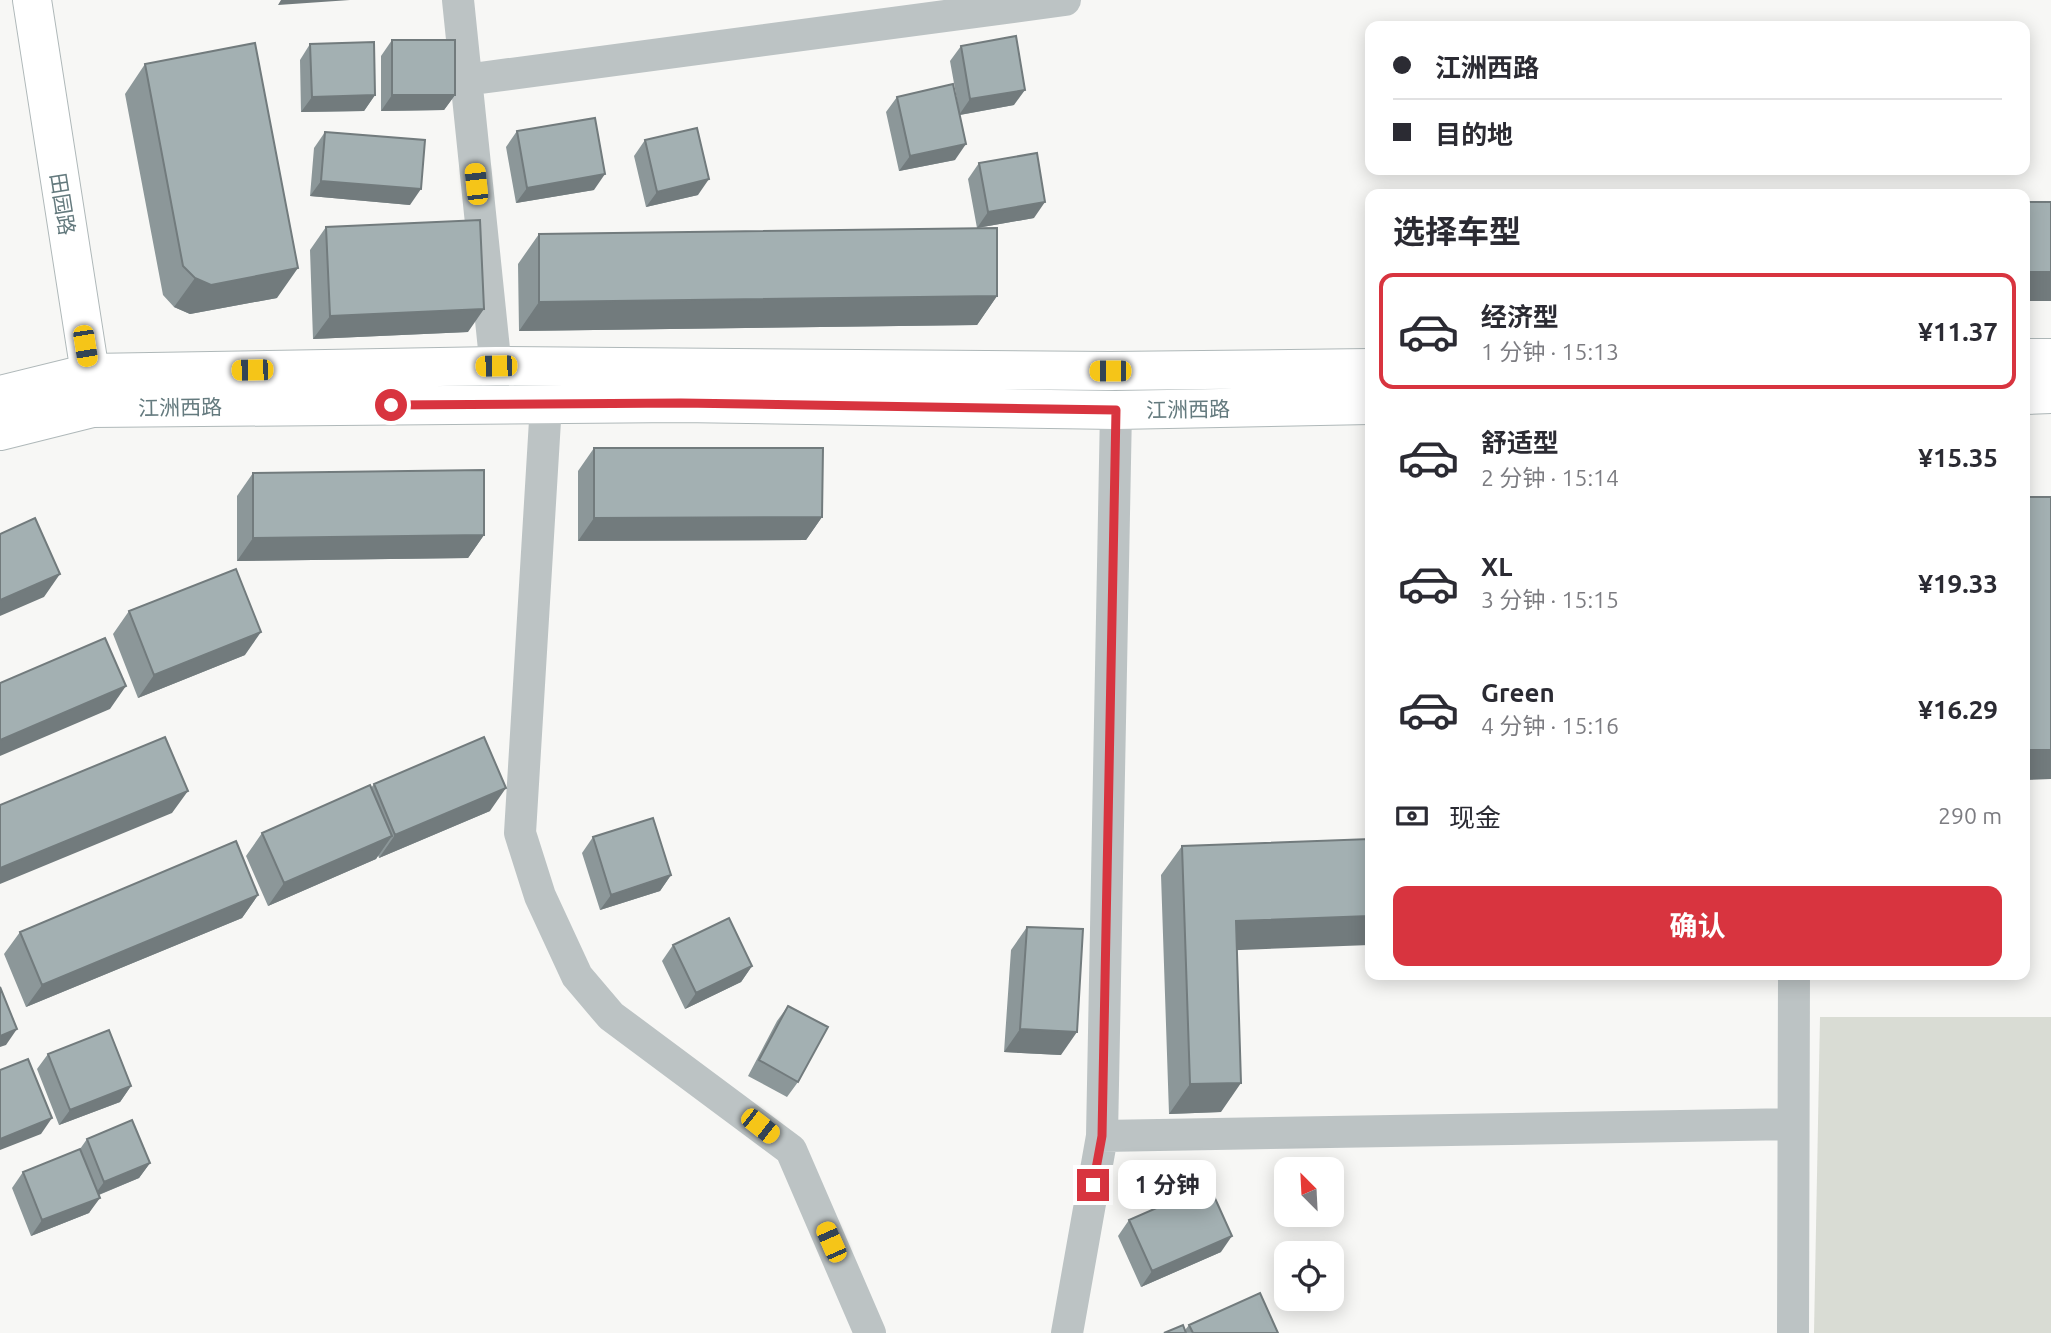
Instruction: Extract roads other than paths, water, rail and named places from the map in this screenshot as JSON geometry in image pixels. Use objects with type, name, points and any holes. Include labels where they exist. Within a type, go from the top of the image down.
[{"type":"main road","name":"田园路","points":[[32,0],[91,391]]},
{"type":"main road","points":[[2030,358],[2051,358]]},
{"type":"main road","name":"江洲西路","points":[[0,396],[496,366],[1096,371],[1365,368]]},
{"type":"main road","name":"江洲西路","points":[[0,431],[91,391],[546,404],[681,403],[1116,410],[1365,405]]},
{"type":"main road","points":[[2030,395],[2051,394]]},
{"type":"street","points":[[458,0],[499,403]]},
{"type":"street","points":[[466,80],[1065,0]]},
{"type":"street","points":[[546,404],[520,833],[540,896],[577,976],[611,1016],[791,1150],[870,1333]]},
{"type":"street","points":[[1067,1333],[1102,1136],[1116,410]]},
{"type":"street","points":[[1793,1333],[1794,980]]},
{"type":"street","points":[[1102,1136],[1793,1124]]}]
